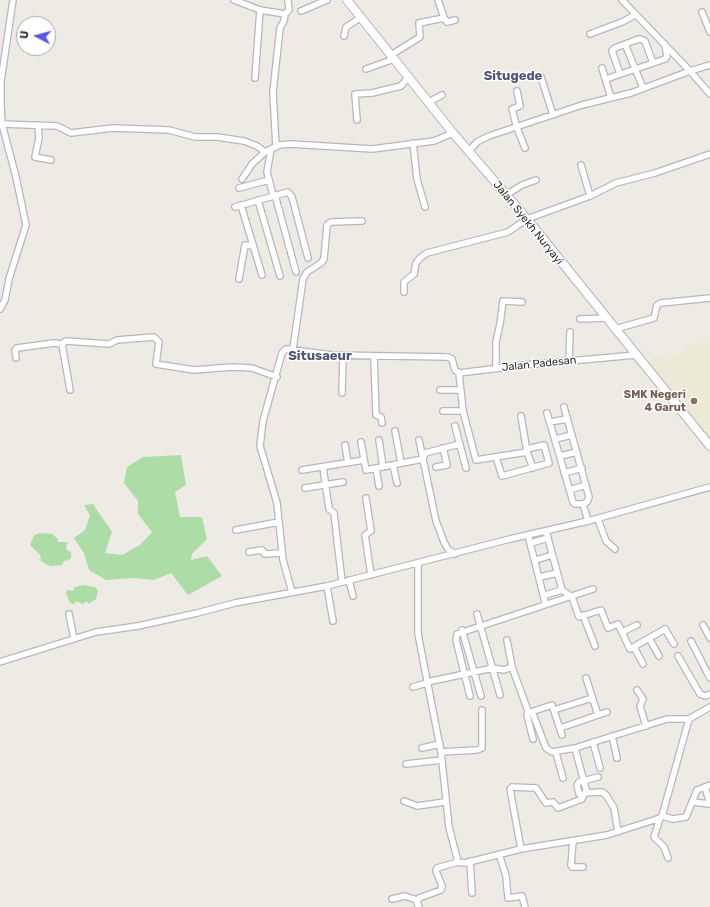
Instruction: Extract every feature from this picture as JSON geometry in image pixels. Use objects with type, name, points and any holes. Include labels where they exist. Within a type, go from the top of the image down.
[{"type":"main road","name":"Jalan Syekh Nuryayi","points":[[347,0],[453,133],[527,219],[710,446]]},
{"type":"street","points":[[0,309],[26,225],[2,124],[0,90],[13,0]]},
{"type":"street","points":[[234,0],[260,10],[285,14]]},
{"type":"street","points":[[288,0],[289,10],[285,14],[280,28],[267,172],[296,272]]},
{"type":"street","points":[[438,0],[444,18],[447,22],[455,20]]},
{"type":"street","points":[[622,0],[710,94]]},
{"type":"street","points":[[301,11],[323,1]]},
{"type":"street","points":[[255,78],[260,10]]},
{"type":"street","points":[[702,12],[710,32]]},
{"type":"street","points":[[590,34],[622,22],[635,15]]},
{"type":"street","points":[[344,36],[346,27],[360,18]]},
{"type":"street","points":[[366,69],[393,57],[420,37],[419,23],[444,18]]},
{"type":"street","points":[[620,74],[612,53],[615,48],[626,44],[643,40],[653,63]]},
{"type":"street","points":[[626,44],[643,88]]},
{"type":"street","points":[[606,79],[637,70],[666,58],[665,45]]},
{"type":"street","points":[[470,151],[481,140],[582,105],[612,98],[710,65]]},
{"type":"street","points":[[602,68],[612,98]]},
{"type":"street","points":[[357,120],[355,94],[372,93],[401,86],[409,76]]},
{"type":"street","points":[[541,78],[553,115]]},
{"type":"street","points":[[517,91],[520,106],[512,109],[517,128],[525,148]]},
{"type":"street","points":[[429,102],[442,94]]},
{"type":"street","points":[[2,124],[60,127],[71,133],[118,128],[173,131],[195,137],[217,137],[244,141],[270,149],[291,144],[372,149],[438,140],[453,133]]},
{"type":"street","points":[[38,125],[39,138],[35,157],[51,160]]},
{"type":"street","points":[[413,143],[418,183],[425,207]]},
{"type":"street","points":[[242,179],[252,164],[270,149]]},
{"type":"street","points":[[404,292],[404,282],[414,274],[416,263],[420,258],[428,253],[505,233],[527,219],[590,196],[616,182],[655,173],[710,154]]},
{"type":"street","points":[[581,165],[590,196]]},
{"type":"street","points":[[239,188],[269,180]]},
{"type":"street","points":[[506,195],[522,185],[536,180]]},
{"type":"street","points":[[235,207],[288,192],[292,197],[308,258]]},
{"type":"street","points":[[258,200],[280,276]]},
{"type":"street","points":[[242,205],[262,275]]},
{"type":"street","points":[[293,349],[303,279],[306,272],[324,259],[327,225],[331,222],[362,221]]},
{"type":"street","points":[[239,279],[245,245],[253,246]]},
{"type":"street","points":[[615,329],[654,318],[656,307],[661,302],[710,298]]},
{"type":"street","points":[[496,368],[496,342],[503,301],[522,302]]},
{"type":"street","points":[[580,319],[606,318]]},
{"type":"street","points":[[569,361],[570,332]]},
{"type":"street","points":[[16,358],[15,350],[17,348],[54,343],[62,344],[66,341],[109,344],[117,340],[154,337],[159,342],[156,355],[156,364],[194,370],[232,367],[252,368],[277,376]]},
{"type":"street","points":[[62,344],[70,390]]},
{"type":"street","points":[[292,592],[285,570],[282,553],[277,503],[260,449],[263,421],[283,351],[286,349],[374,357],[450,358],[456,371],[459,373],[463,412],[475,458],[478,461],[527,450],[540,445],[545,446],[549,463],[502,476],[496,457]]},
{"type":"street","points":[[342,392],[343,355]]},
{"type":"street","name":"Jalan Padesan","points":[[459,373],[496,368],[636,355]]},
{"type":"street","points":[[374,357],[376,415],[381,417],[382,423]]},
{"type":"street","points":[[440,390],[460,390]]},
{"type":"street","points":[[547,413],[569,490],[575,504],[583,504],[589,500],[582,468],[564,408]]},
{"type":"street","points":[[443,411],[463,412]]},
{"type":"street","points":[[521,416],[527,450],[533,468]]},
{"type":"street","points":[[550,422],[567,419]]},
{"type":"street","points":[[455,426],[466,468]]},
{"type":"street","points":[[395,431],[401,463]]},
{"type":"street","points":[[555,440],[572,435]]},
{"type":"street","points":[[379,440],[384,467]]},
{"type":"street","points":[[419,440],[436,521],[448,549],[455,554]]},
{"type":"street","points":[[361,442],[366,470],[423,459]]},
{"type":"street","points":[[423,459],[425,453],[460,444]]},
{"type":"street","points":[[345,445],[348,463]]},
{"type":"street","points":[[436,467],[447,465],[443,448]]},
{"type":"street","points":[[560,456],[577,452]]},
{"type":"street","points":[[302,470],[364,460]]},
{"type":"street","points":[[393,465],[397,483]]},
{"type":"street","points":[[323,467],[329,509],[334,512],[342,582]]},
{"type":"street","points":[[376,468],[379,486]]},
{"type":"street","points":[[564,473],[582,468]]},
{"type":"street","points":[[305,488],[343,482]]},
{"type":"street","points":[[569,490],[586,485]]},
{"type":"street","points":[[0,662],[102,631],[197,614],[235,603],[327,586],[528,535],[588,522],[710,487]]},
{"type":"street","points":[[366,498],[371,531],[365,535],[371,574]]},
{"type":"street","points":[[583,504],[588,522]]},
{"type":"street","points":[[598,519],[606,541],[615,549]]},
{"type":"street","points":[[236,530],[279,522]]},
{"type":"street","points":[[546,531],[562,590],[572,597],[579,617],[601,610],[608,628],[618,624],[630,649],[665,629],[674,644]]},
{"type":"street","points":[[528,535],[546,602]]},
{"type":"street","points":[[531,543],[548,538]]},
{"type":"street","points":[[249,552],[261,550],[265,554],[282,553]]},
{"type":"street","points":[[536,560],[552,555]]},
{"type":"street","points":[[418,564],[417,622],[427,683],[440,744],[445,802],[451,837],[458,862]]},
{"type":"street","points":[[540,577],[557,573]]},
{"type":"street","points":[[349,580],[353,596]]},
{"type":"street","points":[[327,586],[333,621]]},
{"type":"street","points":[[470,696],[456,636],[462,630],[481,626],[594,589]]},
{"type":"street","points":[[545,595],[562,590]]},
{"type":"street","points":[[68,614],[74,639]]},
{"type":"street","points":[[478,614],[500,695]]},
{"type":"street","points":[[583,615],[595,646]]},
{"type":"street","points":[[622,632],[637,625]]},
{"type":"street","points":[[703,625],[710,638]]},
{"type":"street","points":[[462,630],[481,696]]},
{"type":"street","points":[[649,638],[659,656]]},
{"type":"street","points":[[507,640],[512,667],[548,751],[556,753],[671,719],[689,719],[710,707]]},
{"type":"street","points":[[691,641],[710,678]]},
{"type":"street","points":[[634,647],[643,664]]},
{"type":"street","points":[[678,656],[700,694],[704,696],[710,694]]},
{"type":"street","points":[[413,687],[493,668],[504,670],[512,667]]},
{"type":"street","points":[[586,678],[598,715]]},
{"type":"street","points":[[637,690],[643,699],[640,706],[646,726]]},
{"type":"street","points":[[554,710],[592,698]]},
{"type":"street","points":[[533,739],[527,715],[530,711],[552,705],[562,735]]},
{"type":"street","points":[[441,752],[477,750],[482,748],[482,710]]},
{"type":"street","points":[[560,728],[607,712]]},
{"type":"street","points":[[668,858],[664,847],[654,837],[689,719]]},
{"type":"street","points":[[612,736],[617,758]]},
{"type":"street","points":[[593,742],[600,768]]},
{"type":"street","points":[[422,748],[440,744]]},
{"type":"street","points":[[575,748],[587,793]]},
{"type":"street","points":[[556,753],[563,778]]},
{"type":"street","points":[[406,764],[442,760]]},
{"type":"street","points":[[579,794],[577,785],[584,780],[598,777]]},
{"type":"street","points":[[392,899],[405,896],[417,900],[441,890],[442,886],[436,870],[437,868],[458,862],[463,863],[499,854],[618,832],[661,817],[673,819],[684,818],[688,815],[692,802],[697,790],[708,786],[710,804],[692,802]]},
{"type":"street","points":[[522,850],[511,788],[536,788],[546,803],[552,801],[558,808],[582,799],[583,794],[602,792],[606,795],[614,808],[618,832]]},
{"type":"street","points":[[404,801],[417,806],[445,802]]},
{"type":"street","points":[[573,841],[571,865],[572,867],[583,867]]},
{"type":"street","points":[[499,854],[506,876],[508,898],[522,896],[524,907]]},
{"type":"street","points":[[470,861],[472,893]]},
{"type":"street","points":[[417,900],[419,907]]},
{"type":"shaded area","name":"SMK Negeri 4 Garut","points":[[710,342],[709,438],[646,364],[658,355],[671,360],[691,343]]},
{"type":"green space","points":[[181,455],[186,485],[175,492],[180,517],[202,517],[207,539],[192,554],[191,560],[207,556],[222,576],[188,595],[171,573],[154,580],[133,578],[106,580],[89,570],[84,553],[74,538],[85,530],[90,515],[84,505],[93,504],[112,532],[105,553],[122,555],[140,545],[152,532],[138,514],[138,501],[124,483],[127,467],[143,457]]},
{"type":"green space","points":[[41,533],[52,534],[58,539],[58,542],[68,542],[66,546],[67,550],[71,552],[71,559],[64,561],[62,565],[50,566],[41,561],[40,555],[30,545],[34,535]]},
{"type":"green space","points":[[83,585],[95,587],[98,591],[96,599],[88,604],[87,601],[83,604],[75,601],[75,604],[70,603],[66,593],[67,590],[73,591],[75,587]]},
{"type":"place","name":"SMK Negeri 4 Garut","points":[[694,401]]},
{"type":"district","name":"Situgede","points":[[513,76]]},
{"type":"district","name":"Situsaeur","points":[[320,356]]}]
